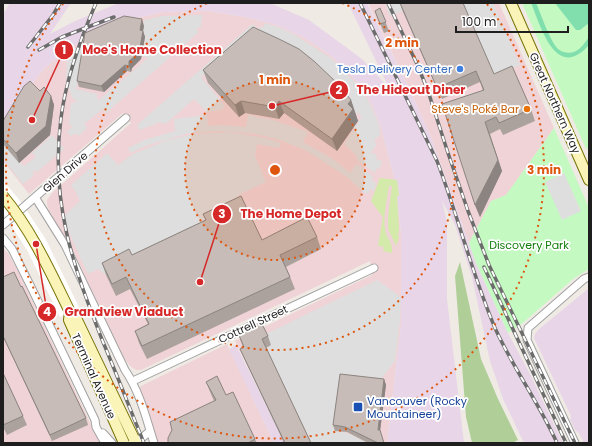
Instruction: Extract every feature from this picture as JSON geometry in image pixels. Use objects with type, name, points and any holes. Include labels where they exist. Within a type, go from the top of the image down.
[{"type":"main road","name":"Great Northern Way","points":[[511,3],[589,180]]},
{"type":"main road","points":[[3,196],[24,223],[40,250],[70,312]]},
{"type":"main road","name":"Terminal Avenue","points":[[70,312],[76,318],[134,442]]},
{"type":"main road","name":"Terminal Avenue","points":[[70,312],[69,320],[124,443]]},
{"type":"street","name":"Glen Drive","points":[[3,225],[126,118]]},
{"type":"street","points":[[35,197],[65,245],[125,370],[132,381],[144,409],[154,443]]},
{"type":"street","name":"Terminal Avenue","points":[[3,238],[12,249],[32,289],[95,420],[96,427],[105,443]]},
{"type":"street","name":"Cottrell Street","points":[[132,381],[374,268]]},
{"type":"street","points":[[575,443],[527,340],[528,328],[584,279],[589,277]]},
{"type":"street","points":[[95,420],[98,422],[107,438],[112,443]]},
{"type":"street","points":[[134,442],[150,432]]},
{"type":"shaded area","points":[[10,3],[71,3],[50,34],[75,21],[119,3],[270,3],[309,20],[362,59],[389,88],[348,3],[367,3],[408,86],[431,137],[476,263],[508,333],[530,374],[563,443],[524,443],[503,399],[490,361],[472,277],[455,225],[442,201],[447,222],[447,299],[464,443],[387,443],[401,324],[401,233],[395,181],[380,124],[368,96],[349,73],[330,55],[303,37],[274,24],[244,17],[209,11],[164,12],[127,20],[67,49],[45,68],[23,94],[3,129],[3,14]]},
{"type":"shaded area","points":[[368,3],[499,3],[554,128],[506,196],[491,201],[469,243],[431,137]]},
{"type":"shaded area","points":[[421,3],[390,16],[385,4]]},
{"type":"shaded area","points":[[462,3],[493,3],[520,65],[494,76]]},
{"type":"shaded area","points":[[209,11],[274,24],[303,37],[330,55],[349,73],[368,96],[380,124],[395,181],[401,233],[401,324],[387,443],[285,443],[235,341],[372,275],[370,261],[141,370],[136,370],[130,366],[123,357],[73,251],[49,211],[47,204],[47,200],[52,193],[131,123],[123,113],[29,194],[3,161],[3,129],[23,94],[45,68],[67,49],[127,20],[164,12]]},
{"type":"shaded area","points":[[202,15],[201,27],[196,28],[199,32],[106,113],[103,109],[84,124],[87,128],[79,136],[75,133],[71,136],[67,132],[73,126],[69,125],[71,103],[77,102],[72,97],[66,81],[68,49],[86,47],[76,89],[97,94],[97,99],[99,100],[148,58],[142,56],[145,37],[142,37],[144,20],[162,16]]},
{"type":"shaded area","points":[[265,23],[295,35],[331,58],[359,86],[368,100],[379,124],[380,136],[374,141],[377,144],[370,154],[374,153],[377,156],[376,159],[382,161],[380,168],[376,169],[375,173],[357,160],[356,155],[344,144],[361,118],[360,113],[357,114],[350,104],[253,32],[201,77],[225,106],[221,110],[207,112],[194,99],[168,122],[164,124],[160,122],[140,130],[137,125],[249,27],[253,24],[257,28],[263,27]]},
{"type":"shaded area","points":[[207,115],[208,126],[222,125],[246,127],[248,115],[273,120],[308,132],[303,142],[333,159],[350,173],[357,163],[373,177],[372,181],[376,183],[374,191],[370,189],[368,194],[363,192],[347,177],[305,150],[280,140],[255,134],[224,131],[189,133],[148,145],[130,153],[128,148],[144,140],[175,131],[174,119]]},
{"type":"shaded area","points":[[229,132],[261,137],[281,143],[279,148],[257,144],[255,156],[266,182],[238,195],[245,208],[106,275],[98,269],[88,274],[66,226],[65,215],[80,201],[71,185],[107,153],[118,165],[133,154],[167,140],[194,134]]},
{"type":"shaded area","points":[[52,135],[64,149],[37,172],[35,170],[32,173],[34,175],[23,184],[3,159],[3,144],[24,166],[36,157],[32,153]]},
{"type":"shaded area","points":[[564,173],[581,211],[562,220],[545,182]]},
{"type":"shaded area","points":[[3,248],[8,253],[19,273],[95,433],[102,443],[3,443]]},
{"type":"shaded area","points":[[377,280],[401,297],[400,321],[395,361],[379,382],[335,431],[347,433],[368,443],[310,443],[265,348],[266,334]]},
{"type":"shaded area","points":[[589,288],[589,443],[584,443],[570,420],[571,416],[534,338],[538,330]]},
{"type":"shaded area","points":[[227,344],[274,443],[157,443],[147,408],[139,390],[141,386]]},
{"type":"shaded area","points":[[236,345],[285,443],[274,443],[229,349]]},
{"type":"green space","points":[[522,3],[589,3],[589,147],[586,149]]},
{"type":"green space","points":[[531,3],[536,3],[552,40],[558,49],[567,53],[572,53],[582,47],[589,37],[589,45],[577,55],[567,57],[559,54],[551,47],[545,37]]},
{"type":"green space","points":[[555,3],[589,3],[589,23],[580,30],[576,30]]},
{"type":"green space","name":"Discovery Park","points":[[554,128],[589,208],[589,269],[573,279],[524,322],[508,333],[476,263],[469,243],[491,201],[506,195]]},
{"type":"green space","points":[[380,178],[397,180],[399,194],[399,196],[397,196],[399,237],[396,246],[388,229],[388,216],[392,186],[389,186],[385,213],[385,229],[392,246],[392,253],[383,251],[384,247],[378,246],[383,217],[371,201]]},
{"type":"green space","points":[[460,262],[481,359],[518,440],[512,443],[472,443],[466,417],[455,276]]},
{"type":"pier","points":[[3,180],[21,202],[45,238],[79,307],[60,317],[27,250],[3,213]]},
{"type":"building","points":[[400,3],[463,3],[494,74],[512,66],[531,109],[499,123],[496,117],[485,122],[498,160],[475,205],[442,104],[484,90],[476,71],[437,88]]},
{"type":"building","points":[[380,8],[386,22],[380,24],[375,11]]},
{"type":"building","points":[[124,16],[142,19],[140,30],[143,31],[139,53],[129,61],[129,66],[125,65],[101,86],[77,81],[85,33]]},
{"type":"building","points":[[253,27],[299,49],[337,83],[351,100],[348,104],[353,109],[332,139],[279,101],[275,107],[241,101],[235,105],[203,70]]},
{"type":"building","points":[[30,81],[40,91],[44,87],[51,96],[46,126],[16,153],[3,139],[3,121],[24,86]]},
{"type":"building","points":[[241,196],[262,240],[307,217],[317,237],[280,255],[290,277],[142,346],[135,331],[149,324],[126,277],[112,284],[102,263],[129,249],[132,255],[206,220],[203,214]]},
{"type":"building","points":[[14,272],[86,418],[50,435],[3,336],[3,277]]},
{"type":"building","points":[[261,322],[268,336],[262,339],[311,443],[285,443],[240,349],[244,347],[238,333]]},
{"type":"building","points":[[3,373],[23,416],[3,425]]},
{"type":"building","points":[[340,374],[384,379],[378,430],[380,430],[384,443],[378,443],[345,427],[333,425]]},
{"type":"building","points":[[217,376],[226,395],[233,392],[255,439],[248,443],[168,443],[168,438],[172,430],[170,422],[216,400],[206,382]]},
{"type":"railway","points":[[28,47],[53,15],[60,3]]},
{"type":"railway","points":[[96,3],[74,59],[63,103],[58,149],[62,206],[67,233],[82,287],[144,443]]},
{"type":"railway","points":[[360,3],[437,161],[479,287],[495,328],[557,443]]},
{"type":"railway","points":[[388,3],[428,91],[468,211],[489,265],[575,443]]},
{"type":"railway","points":[[39,50],[62,37],[114,17]]},
{"type":"railway","points":[[484,267],[566,443]]},
{"type":"place","name":"Tesla Delivery Center","points":[[460,69]]},
{"type":"place","name":"The Hideout Diner","points":[[272,106]]},
{"type":"place","name":"Steve's Poké Bar","points":[[527,109]]},
{"type":"place","name":"Moe's Home Collection","points":[[32,120]]},
{"type":"place","name":"Grandview Viaduct","points":[[36,244]]},
{"type":"place","name":"The Home Depot","points":[[200,282]]},
{"type":"place","name":"Vancouver (Rocky Mountaineer)","points":[[358,407]]}]
